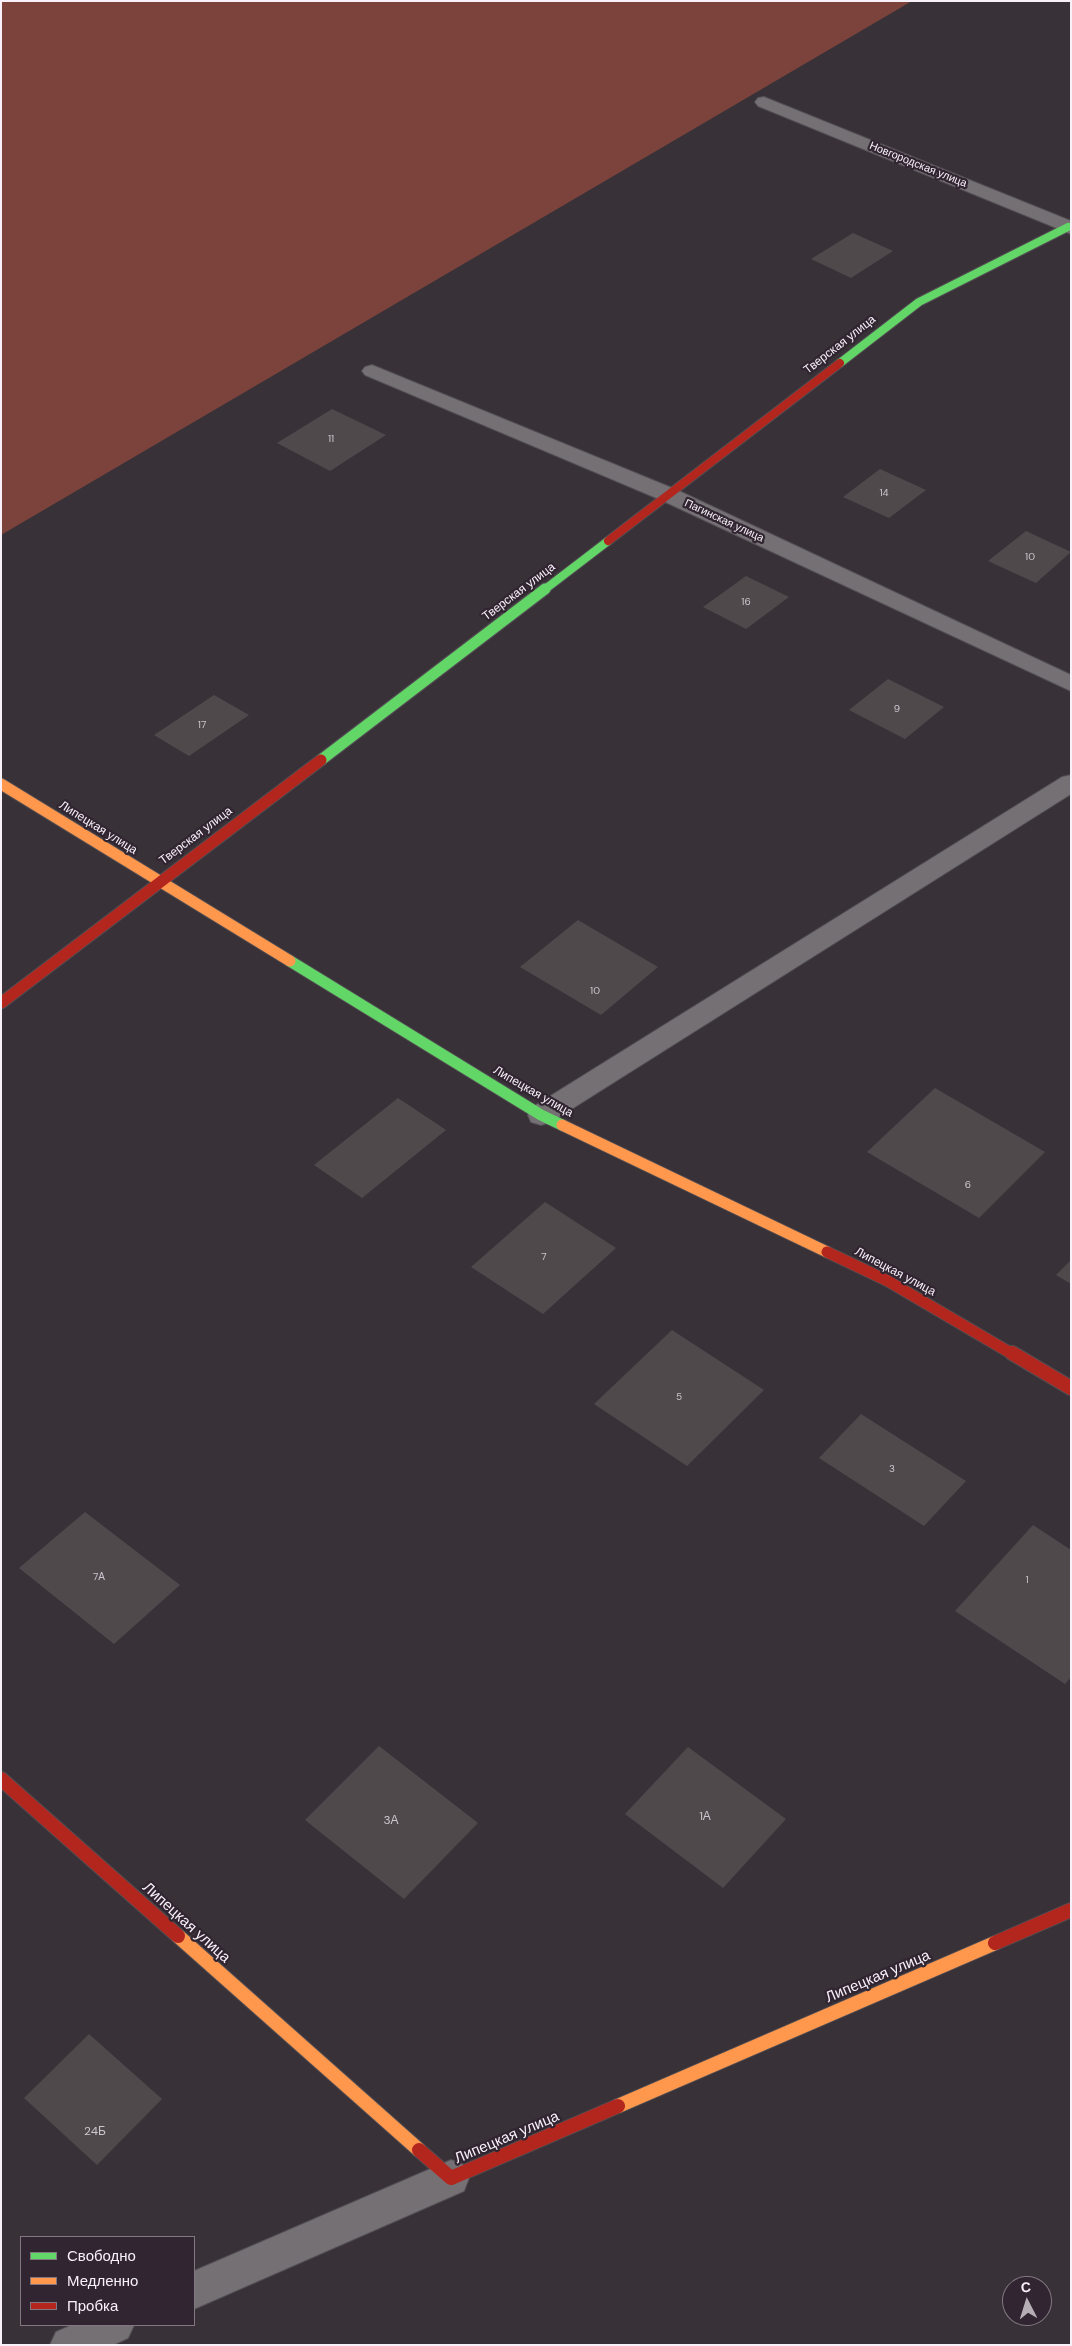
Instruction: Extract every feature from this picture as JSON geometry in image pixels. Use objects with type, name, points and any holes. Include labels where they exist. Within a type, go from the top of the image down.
[{"type":"street","name":"Новгородская улица","points":[[764,102],[1069,227]]},
{"type":"street","name":"Тверская улица","points":[[1,1003],[669,495],[919,302],[1069,227]]},
{"type":"street","name":"Пагинская улица","points":[[372,371],[669,495],[1071,684]]},
{"type":"street","points":[[541,1115],[1071,783]]},
{"type":"street","name":"Липецкая улица","points":[[1,784],[541,1115],[888,1281],[1071,1388]]},
{"type":"street","name":"Липецкая улица","points":[[1,1779],[451,2178],[1071,1910]]},
{"type":"street","points":[[195,2290],[451,2178]]},
{"type":"street","points":[[69,2345],[113,2326]]},
{"type":"shaded area","points":[[1,1],[912,1],[1,535]]},
{"type":"building","points":[[853,233],[893,251],[851,278],[811,259]]},
{"type":"building","points":[[332,409],[386,435],[330,471],[277,443]]},
{"type":"building","points":[[880,469],[926,490],[889,518],[843,497]]},
{"type":"building","points":[[1026,531],[1071,552],[1036,583],[988,561]]},
{"type":"building","points":[[746,576],[789,597],[746,629],[703,607]]},
{"type":"building","points":[[888,679],[944,707],[905,739],[849,710]]},
{"type":"building","points":[[214,695],[249,715],[189,756],[154,735]]},
{"type":"building","points":[[578,920],[658,967],[601,1015],[520,967]]},
{"type":"building","points":[[935,1088],[1045,1152],[979,1218],[867,1152]]},
{"type":"building","points":[[398,1098],[446,1130],[362,1198],[314,1165]]},
{"type":"building","points":[[545,1202],[616,1248],[543,1314],[471,1267]]},
{"type":"building","points":[[1071,1260],[1071,1284],[1056,1275]]},
{"type":"building","points":[[672,1330],[764,1390],[687,1466],[594,1404]]},
{"type":"building","points":[[861,1414],[966,1481],[924,1526],[819,1458]]},
{"type":"building","points":[[85,1512],[180,1585],[114,1644],[19,1568]]},
{"type":"building","points":[[1033,1525],[1071,1550],[1071,1677],[1065,1684],[955,1611]]},
{"type":"building","points":[[379,1746],[478,1823],[404,1899],[305,1820]]},
{"type":"building","points":[[688,1747],[786,1819],[723,1888],[625,1814]]},
{"type":"building","points":[[89,2034],[162,2099],[97,2165],[24,2098]]},
{"type":"traffic: fast","points":[[840,363],[919,302],[1068,227]]},
{"type":"traffic: fast","points":[[321,760],[608,541]]},
{"type":"traffic: fast","points":[[290,961],[541,1115],[562,1125]]},
{"type":"traffic: slow","points":[[1,784],[290,961]]},
{"type":"traffic: slow","points":[[562,1125],[827,1252]]},
{"type":"traffic: slow","points":[[178,1936],[419,2150]]},
{"type":"traffic: slow","points":[[618,2106],[995,1943]]},
{"type":"traffic: jam","points":[[608,541],[840,363]]},
{"type":"traffic: jam","points":[[1,1003],[321,760]]},
{"type":"traffic: jam","points":[[827,1252],[888,1281],[1071,1388]]},
{"type":"traffic: jam","points":[[1,1779],[178,1936]]},
{"type":"traffic: jam","points":[[995,1943],[1071,1910]]},
{"type":"traffic: jam","points":[[419,2150],[451,2178],[618,2106]]}]
